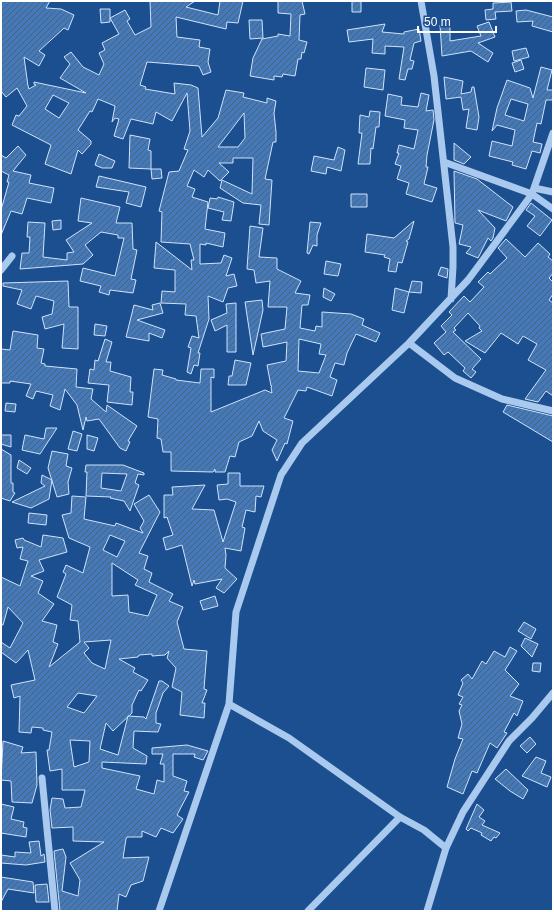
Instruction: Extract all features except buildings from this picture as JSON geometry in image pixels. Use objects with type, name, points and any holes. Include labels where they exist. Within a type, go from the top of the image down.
[{"type":"street","points":[[421,1],[434,76],[444,162],[449,224],[453,247],[450,300]]},
{"type":"street","points":[[159,911],[229,704],[236,612],[281,475],[302,443],[409,343],[450,300],[533,191],[553,133]]},
{"type":"street","points":[[444,162],[533,191],[553,192]]},
{"type":"street","points":[[533,191],[553,209]]},
{"type":"street","points":[[1,270],[12,256]]},
{"type":"street","points":[[409,343],[455,378],[502,398],[553,411]]},
{"type":"street","points":[[427,911],[446,848],[463,812],[509,741],[532,718],[553,693]]},
{"type":"street","points":[[229,704],[289,738],[400,817],[424,830],[446,848]]},
{"type":"street","points":[[42,778],[54,911]]},
{"type":"street","points":[[308,911],[400,817]]}]
